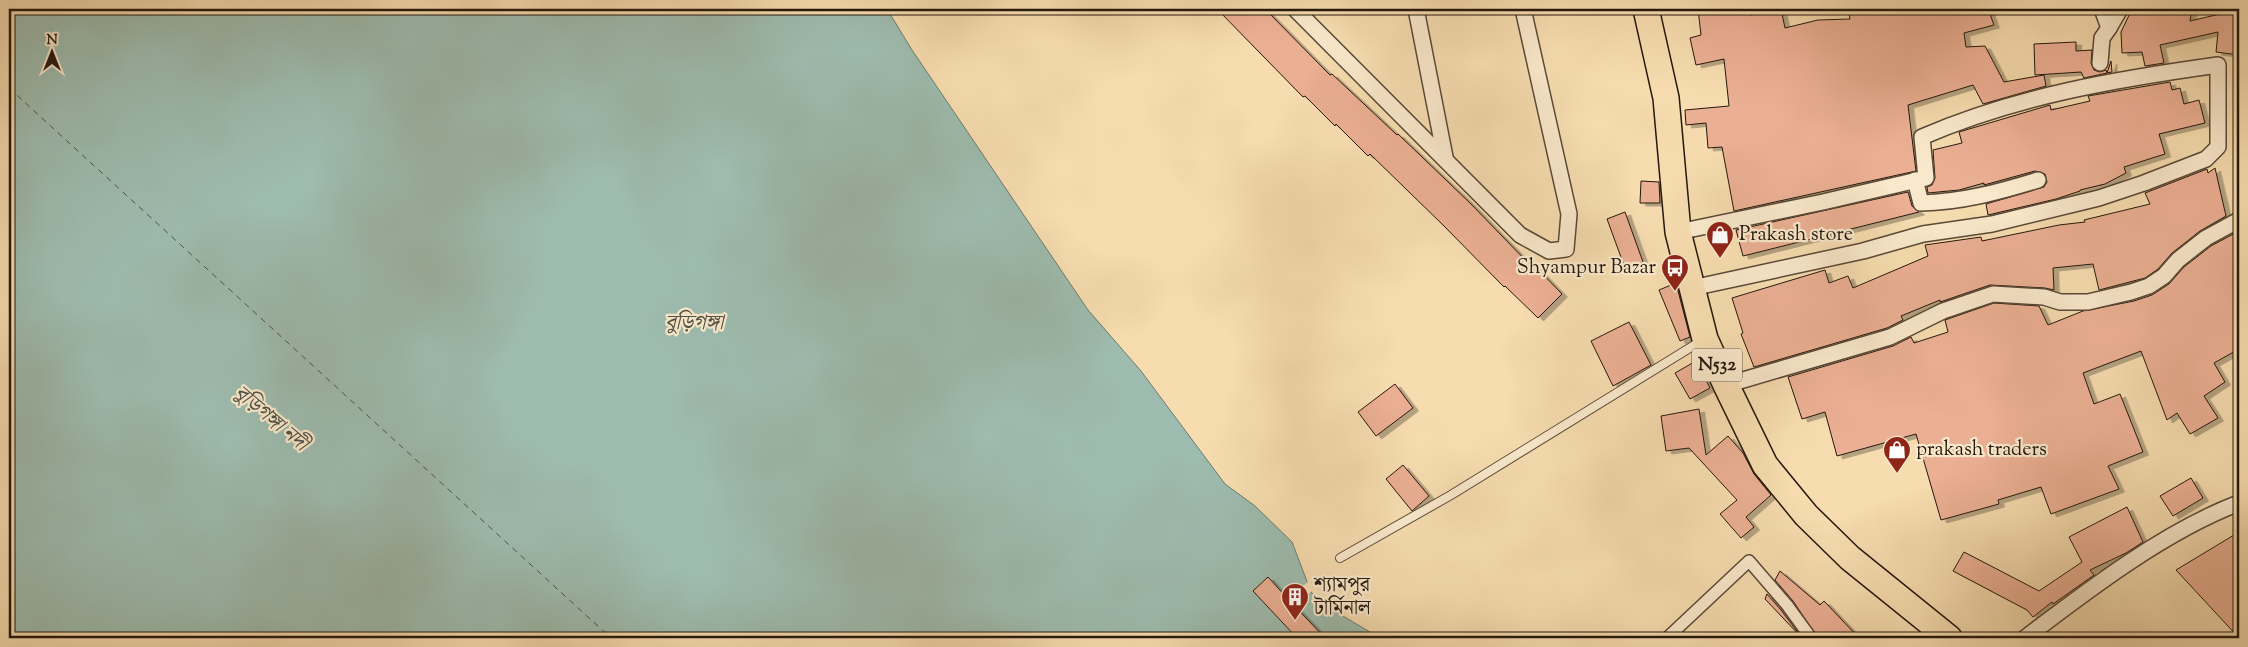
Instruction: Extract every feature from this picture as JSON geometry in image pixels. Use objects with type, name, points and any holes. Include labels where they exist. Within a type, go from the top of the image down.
[{"type":"highway","name":"N532","points":[[1646,9],[1666,98],[1678,232],[1705,339],[1726,385],[1765,465],[1806,515],[1850,558],[1949,638]]},
{"type":"street","points":[[1295,9],[1520,235],[1549,251],[1566,249],[1569,214],[1523,9]]},
{"type":"street","points":[[1416,9],[1445,158]]},
{"type":"street","points":[[2102,9],[2109,28]]},
{"type":"street","points":[[2100,63],[2102,38],[2120,9]]},
{"type":"street","points":[[1678,232],[1823,202],[1926,178],[1922,137],[1960,121],[2022,102],[2123,78],[2218,64],[2218,147],[2206,159],[2144,184],[2062,207],[1992,224],[1923,234],[1863,251],[1692,288]]},
{"type":"street","points":[[1915,180],[1921,203],[1952,202],[2038,180]]},
{"type":"street","points":[[1726,385],[1890,337],[1943,311],[1993,294],[2044,297],[2060,302],[2088,302],[2149,286],[2164,276],[2178,260],[2206,238],[2239,220]]},
{"type":"street","points":[[2025,638],[2136,559],[2185,529],[2239,504]]},
{"type":"street","points":[[1667,638],[1749,561],[1787,605],[1811,638]]},
{"type":"lane","points":[[1340,558],[1451,495],[1705,339]]},
{"type":"water","name":"বুড়িগঙ্গা","points":[[9,9],[887,9],[912,50],[1088,310],[1141,371],[1225,484],[1255,506],[1292,542],[1311,592],[1326,606],[1380,638],[9,638]]},
{"type":"pier","name":"শ্যামপুর টার্মিনাল","points":[[1268,577],[1288,599],[1310,580],[1313,590],[1295,606],[1322,636],[1319,638],[1297,638],[1253,591]]},
{"type":"building","points":[[1217,9],[1265,9],[1330,75],[1332,74],[1398,134],[1471,204],[1533,268],[1535,266],[1562,294],[1538,318],[1504,287],[1370,154],[1368,156],[1336,124],[1335,126],[1305,96],[1303,97]]},
{"type":"building","points":[[1698,9],[1718,9],[1718,13],[1735,9],[1750,9],[1751,15],[1781,9],[1785,28],[1818,20],[1850,19],[1848,9],[1988,9],[1994,25],[1964,33],[1966,47],[1985,46],[2004,82],[2044,75],[2046,86],[1983,104],[1973,85],[1908,105],[1916,171],[1734,211],[1722,147],[1708,148],[1706,123],[1686,125],[1685,110],[1729,106],[1724,59],[1696,65],[1690,38],[1701,35]]},
{"type":"building","points":[[2132,9],[2192,9],[2190,21],[2220,14],[2221,11],[2236,13],[2236,16],[2239,16],[2239,55],[2216,52],[2218,32],[2160,45],[2164,63],[2145,66],[2142,52],[2122,53],[2121,32]]},
{"type":"building","points":[[2076,42],[2076,51],[2092,50],[2091,63],[2094,70],[2100,72],[2106,70],[2107,73],[2111,61],[2112,72],[2084,78],[2081,72],[2035,75],[2034,44]]},
{"type":"building","points":[[2170,82],[2172,90],[2180,88],[2184,104],[2199,100],[2205,123],[2159,134],[2165,154],[2124,167],[2126,173],[2105,184],[2080,190],[2056,199],[1988,215],[1986,204],[2044,187],[2047,182],[2045,174],[2035,171],[1984,185],[1984,183],[1959,190],[1928,193],[1927,187],[1932,185],[1935,178],[1933,150],[1962,143],[1959,132],[2050,105],[2051,110],[2090,101],[2088,96]]},
{"type":"building","points":[[2215,168],[2226,216],[2200,231],[2172,253],[2158,269],[2145,278],[2099,290],[2093,264],[2053,268],[2054,290],[1990,285],[1940,302],[1940,300],[1901,316],[1903,320],[1887,328],[1754,367],[1741,334],[1743,333],[1732,298],[1825,270],[1829,283],[1848,276],[1853,288],[1928,256],[1925,245],[1981,237],[1982,241],[2059,225],[2085,222],[2084,220],[2150,204],[2145,193],[2207,169],[2208,173]]},
{"type":"building","points":[[1641,181],[1659,182],[1660,203],[1640,203]]},
{"type":"building","points":[[1908,192],[1912,206],[1919,212],[1743,256],[1736,230]]},
{"type":"building","points":[[1625,212],[1643,262],[1625,268],[1607,219]]},
{"type":"building","points":[[2239,231],[2239,349],[2214,363],[2225,382],[2204,396],[2218,418],[2190,434],[2177,413],[2167,420],[2141,351],[2083,373],[2094,404],[2120,394],[2143,452],[2108,466],[2119,489],[2051,514],[2041,487],[1998,500],[1999,504],[1941,520],[1916,434],[1837,456],[1825,412],[1802,419],[1788,377],[1893,346],[1911,337],[1914,343],[1948,332],[1945,320],[1994,303],[2039,306],[2048,325],[2083,311],[2134,301],[2152,295],[2169,284],[2184,267],[2211,246]]},
{"type":"building","points":[[1676,283],[1690,337],[1680,341],[1659,290]]},
{"type":"building","points":[[1629,322],[1651,365],[1613,386],[1591,341]]},
{"type":"building","points":[[1696,361],[1710,388],[1690,399],[1675,373]]},
{"type":"building","points":[[1395,384],[1413,408],[1376,436],[1358,412]]},
{"type":"building","points":[[1699,409],[1706,455],[1728,436],[1743,453],[1754,474],[1771,495],[1746,517],[1754,527],[1741,538],[1720,514],[1737,500],[1689,448],[1666,451],[1661,416]]},
{"type":"building","points":[[1403,465],[1429,496],[1412,511],[1386,479]]},
{"type":"building","points":[[2191,478],[2203,498],[2173,516],[2160,496]]},
{"type":"building","points":[[2127,507],[2143,542],[2126,553],[2090,570],[2094,575],[2053,604],[2052,602],[2033,617],[2027,610],[1953,571],[1964,552],[2039,591],[2082,562],[2069,537]]},
{"type":"building","points":[[2239,532],[2239,638],[2176,570]]},
{"type":"building","points":[[1780,571],[1820,605],[1824,601],[1859,638],[1818,638],[1793,601],[1775,580]]},
{"type":"building","name":"শ্যামপুর টার্মিনাল","points":[[1268,577],[1325,638],[1297,638],[1253,591]]},
{"type":"building","points":[[1767,594],[1781,610],[1802,638],[1765,599]]},
{"type":"ferry route","points":[[9,88],[611,638]]},
{"type":"place","name":"Prakash store","points":[[1720,259]]},
{"type":"place","name":"Shyampur Bazar","points":[[1675,292]]},
{"type":"place","name":"prakash traders","points":[[1897,474]]},
{"type":"place","name":"শ্যামপুর টার্মিনাল","points":[[1295,621]]},
{"type":"water label","name":"বুড়িগঙ্গা নদী","points":[[270,419]]}]
